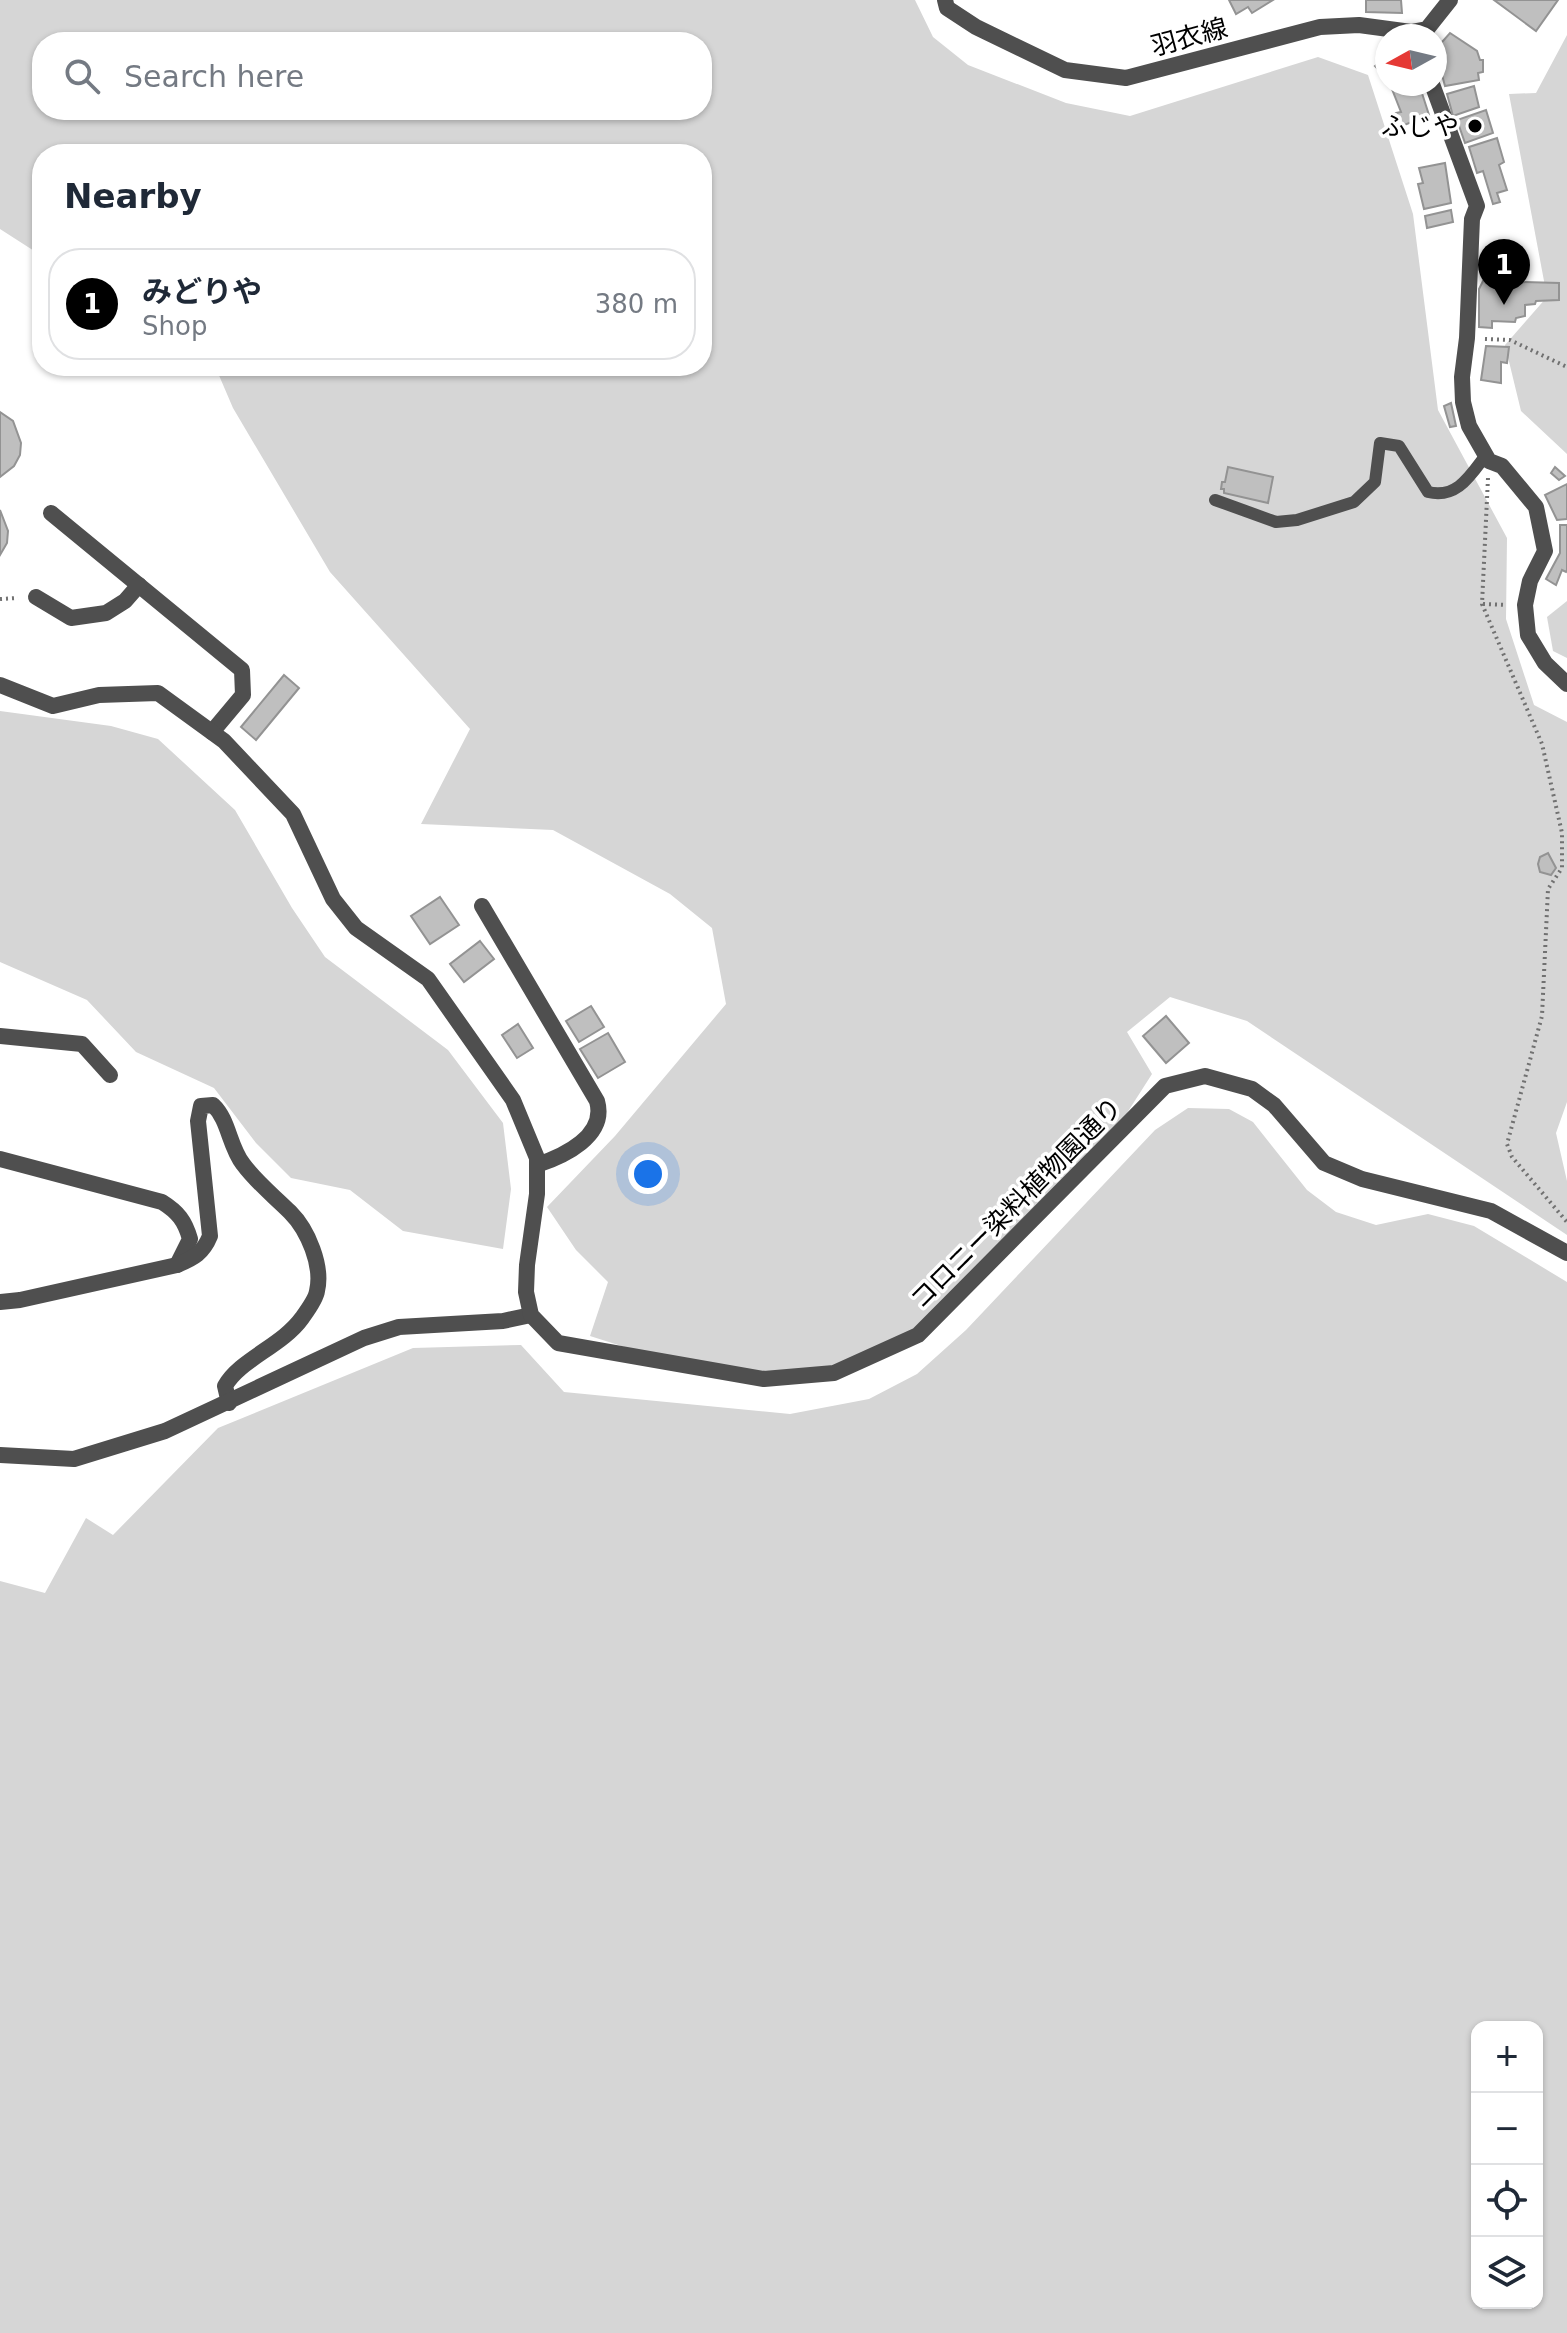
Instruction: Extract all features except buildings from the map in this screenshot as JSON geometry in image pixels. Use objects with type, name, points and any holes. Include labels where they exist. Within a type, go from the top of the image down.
[{"type":"street","name":"羽衣線","points":[[945,0],[947,8],[976,27],[1065,70],[1126,78],[1320,27],[1359,25],[1375,28]]},
{"type":"street","name":"羽衣線","points":[[1431,24],[1450,0]]},
{"type":"street","points":[[1436,96],[1477,206],[1472,219],[1463,402],[1469,426],[1487,458],[1502,466],[1536,507],[1545,551],[1530,581],[1525,605],[1528,635],[1545,663],[1567,684]]},
{"type":"street","points":[[51,513],[242,670],[243,695],[212,732]]},
{"type":"street","points":[[36,597],[71,618],[106,613],[125,601],[139,585]]},
{"type":"street","points":[[0,685],[53,706],[99,695],[158,693],[212,732],[253,770],[293,814],[333,899],[356,928],[428,979],[513,1100],[537,1158],[537,1194],[527,1265],[526,1292],[531,1315],[503,1321],[399,1327],[364,1338],[165,1431],[74,1459],[0,1455]]},
{"type":"street","points":[[482,906],[597,1101],[600,1113],[595,1128],[566,1155],[537,1165]]},
{"type":"street","points":[[0,1036],[82,1044],[110,1075]]},
{"type":"street","name":"コロニー染料植物園通り","points":[[531,1315],[558,1343],[764,1379],[834,1373],[918,1335],[1165,1086],[1205,1076],[1252,1089],[1274,1105],[1324,1163],[1362,1179],[1491,1211],[1567,1253]]},
{"type":"street","points":[[0,1302],[177,1265],[205,1249],[210,1236],[198,1121],[201,1106],[213,1105],[222,1114],[241,1162],[268,1193],[293,1214],[309,1239],[317,1264],[317,1292],[301,1320],[266,1352],[229,1378],[225,1386],[229,1403]]},
{"type":"street","points":[[0,1159],[162,1202],[177,1211],[190,1239],[177,1265]]},
{"type":"lane","points":[[1215,500],[1276,522],[1297,520],[1354,502],[1375,482],[1380,443],[1399,446],[1428,492],[1441,495],[1462,485],[1487,458]]},
{"type":"path","points":[[1467,338],[1510,340],[1567,367]]},
{"type":"path","points":[[1487,458],[1482,604],[1542,744],[1562,833],[1562,868],[1548,889],[1542,1016],[1507,1144],[1512,1157],[1567,1222]]},
{"type":"path","points":[[1482,604],[1525,605]]},
{"type":"shaded area","points":[[0,0],[915,0],[933,37],[968,65],[1066,103],[1130,116],[1318,57],[1368,75],[1413,214],[1438,410],[1507,538],[1506,619],[1534,705],[1567,722],[1567,1102],[1556,1133],[1567,1181],[1567,1235],[1247,1021],[1170,997],[1127,1032],[1152,1074],[1127,1113],[911,1337],[847,1367],[719,1377],[590,1336],[608,1282],[576,1250],[547,1207],[615,1136],[726,1004],[712,928],[670,894],[553,830],[421,824],[470,729],[330,572],[233,408],[219,376],[712,376],[712,144],[32,144],[32,250],[0,229]]},
{"type":"shaded area","points":[[1567,35],[1567,454],[1521,411],[1505,345],[1547,297],[1509,94],[1536,93]]},
{"type":"shaded area","points":[[1567,601],[1567,658],[1553,651],[1547,617]]},
{"type":"shaded area","points":[[0,711],[111,726],[158,739],[235,810],[292,908],[325,957],[448,1050],[503,1123],[511,1189],[503,1249],[403,1231],[350,1190],[291,1178],[256,1143],[214,1088],[136,1052],[87,1000],[0,962]]},
{"type":"shaded area","points":[[1188,1108],[1229,1109],[1253,1122],[1307,1190],[1336,1212],[1376,1225],[1428,1214],[1474,1226],[1567,1282],[1567,2333],[0,2333],[0,1581],[45,1593],[86,1518],[113,1535],[218,1428],[413,1348],[521,1345],[564,1392],[790,1414],[869,1399],[917,1374],[966,1330],[1155,1130]]},
{"type":"place","name":"ふじや","points":[[1475,126]]},
{"type":"place","name":"みどりや","points":[[1504,305]]}]
